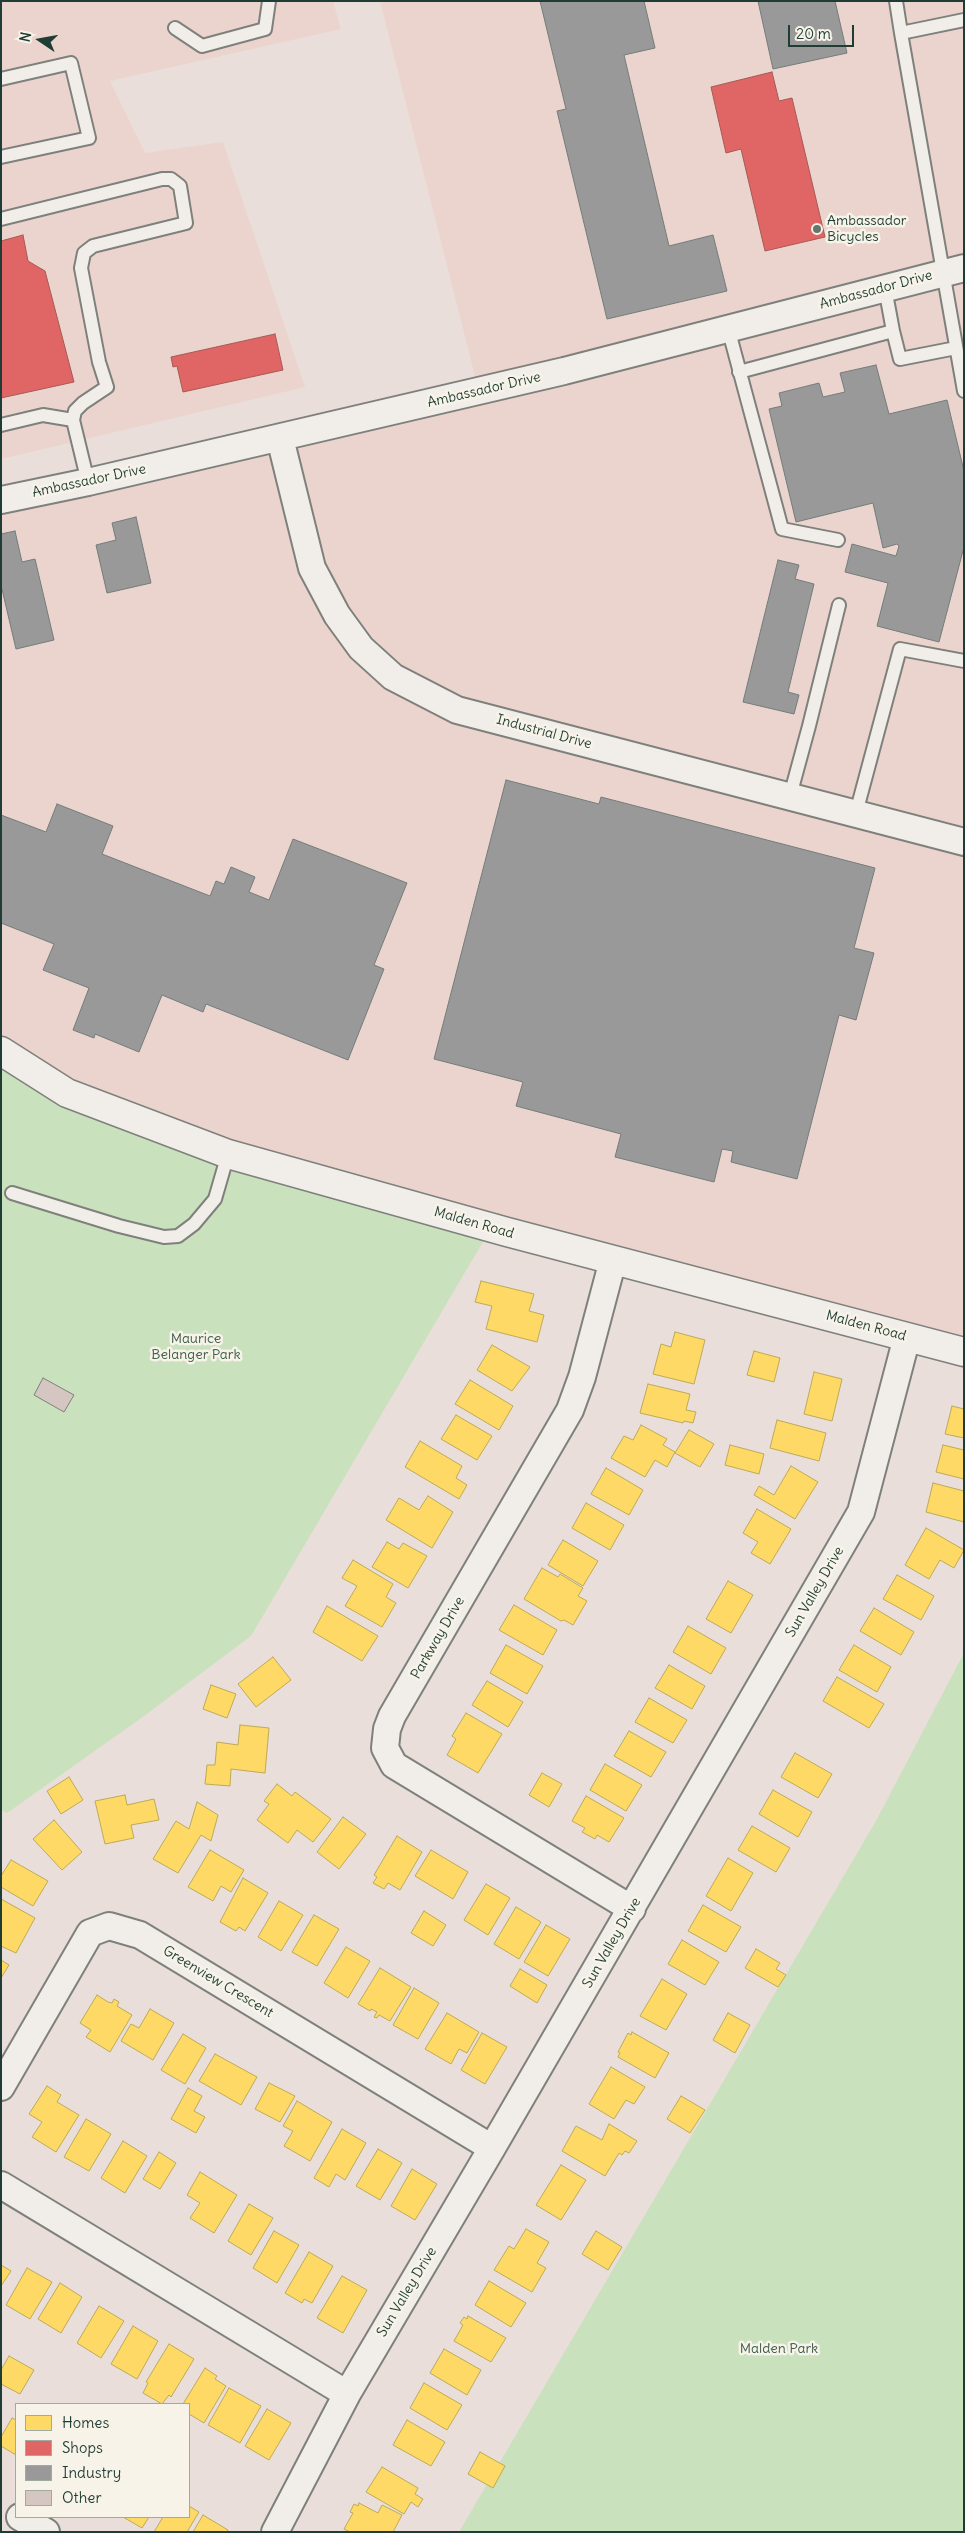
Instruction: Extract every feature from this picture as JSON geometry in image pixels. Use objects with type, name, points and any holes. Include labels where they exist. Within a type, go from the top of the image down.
[{"type":"main road","name":"Malden Road","points":[[1,1051],[67,1093],[228,1154],[613,1260],[964,1352]]},
{"type":"street","name":"Ambassador Drive","points":[[1,500],[280,438],[564,370],[953,270]]},
{"type":"street","name":"Industrial Drive","points":[[280,438],[312,568],[342,621],[361,648],[393,677],[457,710],[964,842]]},
{"type":"street","name":"Parkway Drive","points":[[613,1260],[582,1377],[570,1410],[392,1716],[387,1729],[385,1748],[394,1766],[632,1909]]},
{"type":"street","name":"Sun Valley Drive","points":[[275,2532],[347,2394],[632,1909],[861,1512],[907,1337]]},
{"type":"street","name":"Greenview Crescent","points":[[1,2087],[90,1933],[109,1926],[140,1936],[492,2148]]},
{"type":"street","points":[[1,2184],[347,2394]]},
{"type":"street","points":[[1,2506],[15,2514]]},
{"type":"street","points":[[22,2518],[46,2532]]},
{"type":"lane","points":[[175,28],[202,46],[265,29],[269,1]]},
{"type":"lane","points":[[896,1],[901,33],[953,270],[956,348],[964,391]]},
{"type":"lane","points":[[901,33],[964,20]]},
{"type":"lane","points":[[1,79],[71,63],[89,138],[1,157]]},
{"type":"lane","points":[[1,219],[162,179],[172,179],[180,186],[186,223],[93,246],[84,253],[81,268],[99,362],[107,387],[83,402],[75,411],[73,420],[88,482]]},
{"type":"lane","points":[[885,288],[900,360],[956,348]]},
{"type":"lane","points":[[728,328],[782,529],[838,540]]},
{"type":"lane","points":[[739,372],[894,331]]},
{"type":"lane","points":[[1,425],[43,415],[73,420]]},
{"type":"lane","points":[[790,796],[839,605]]},
{"type":"lane","points":[[856,814],[900,649],[964,661]]},
{"type":"lane","points":[[12,1192],[119,1226],[164,1237],[178,1236],[194,1224],[214,1199],[228,1154]]},
{"type":"shaded area","points":[[1,1],[333,1],[341,29],[110,81],[145,153],[223,142],[305,387],[1,459]]},
{"type":"shaded area","points":[[380,1],[964,1],[964,1352],[123,1123],[1,1049],[1,505],[476,380]]},
{"type":"green space","name":"Maurice Belanger Park","points":[[1,1049],[38,1076],[491,1228],[251,1636],[144,1716],[7,1813],[1,1810]]},
{"type":"green space","name":"Malden Park","points":[[964,1653],[964,2532],[459,2532],[876,1821]]},
{"type":"building: Homes","points":[[481,1281],[534,1294],[529,1311],[544,1315],[537,1342],[486,1329],[492,1306],[475,1302]]},
{"type":"building: Homes","points":[[675,1332],[705,1340],[694,1384],[653,1374],[661,1344],[671,1347]]},
{"type":"building: Homes","points":[[492,1345],[530,1367],[512,1391],[477,1370]]},
{"type":"building: Homes","points":[[754,1351],[780,1358],[774,1382],[747,1375]]},
{"type":"building: Homes","points":[[814,1372],[842,1379],[832,1421],[804,1414]]},
{"type":"building: Homes","points":[[470,1380],[513,1406],[499,1430],[455,1404]]},
{"type":"building: Homes","points":[[648,1384],[690,1394],[686,1410],[696,1412],[693,1423],[684,1421],[683,1423],[640,1413]]},
{"type":"building: Homes","points":[[952,1406],[964,1409],[964,1438],[945,1434]]},
{"type":"building: Homes","points":[[456,1415],[492,1436],[477,1460],[441,1439]]},
{"type":"building: Homes","points":[[777,1420],[826,1433],[819,1461],[770,1448]]},
{"type":"building: Homes","points":[[641,1425],[667,1439],[663,1445],[675,1452],[667,1467],[655,1460],[645,1477],[611,1458],[624,1436],[633,1440]]},
{"type":"building: Homes","points":[[689,1430],[714,1444],[700,1467],[675,1453]]},
{"type":"building: Homes","points":[[420,1441],[462,1466],[456,1478],[467,1485],[459,1499],[405,1467]]},
{"type":"building: Homes","points":[[730,1445],[764,1454],[759,1474],[725,1465]]},
{"type":"building: Homes","points":[[943,1445],[964,1450],[964,1479],[936,1472]]},
{"type":"building: Homes","points":[[791,1466],[818,1482],[795,1519],[754,1495],[759,1486],[774,1495]]},
{"type":"building: Homes","points":[[606,1468],[643,1490],[629,1515],[591,1494]]},
{"type":"building: Homes","points":[[933,1483],[964,1491],[964,1522],[926,1512]]},
{"type":"building: Homes","points":[[428,1496],[453,1512],[432,1548],[386,1520],[399,1498],[419,1510]]},
{"type":"building: Homes","points":[[586,1503],[624,1525],[610,1550],[572,1528]]},
{"type":"building: Homes","points":[[757,1509],[791,1529],[770,1564],[751,1553],[758,1542],[743,1533]]},
{"type":"building: Homes","points":[[926,1528],[964,1550],[954,1568],[940,1560],[929,1579],[905,1565]]},
{"type":"building: Homes","points":[[563,1540],[598,1561],[583,1586],[548,1565]]},
{"type":"building: Homes","points":[[387,1542],[399,1549],[403,1543],[427,1556],[408,1588],[372,1567]]},
{"type":"building: Homes","points":[[353,1560],[393,1584],[386,1597],[396,1603],[382,1627],[345,1606],[357,1586],[342,1578]]},
{"type":"building: Homes","points":[[542,1568],[558,1577],[560,1574],[583,1588],[578,1596],[587,1601],[573,1625],[564,1620],[561,1621],[524,1599]]},
{"type":"building: Homes","points":[[897,1575],[934,1596],[921,1620],[883,1599]]},
{"type":"building: Homes","points":[[728,1581],[753,1595],[731,1633],[706,1619]]},
{"type":"building: Homes","points":[[514,1605],[557,1630],[543,1655],[499,1630]]},
{"type":"building: Homes","points":[[327,1606],[378,1636],[362,1661],[313,1632]]},
{"type":"building: Homes","points":[[874,1608],[914,1632],[901,1655],[860,1631]]},
{"type":"building: Homes","points":[[688,1626],[726,1648],[711,1674],[673,1652]]},
{"type":"building: Homes","points":[[506,1645],[543,1666],[527,1694],[490,1673]]},
{"type":"building: Homes","points":[[854,1645],[891,1667],[877,1692],[839,1670]]},
{"type":"building: Homes","points":[[273,1657],[291,1680],[256,1707],[238,1684]]},
{"type":"building: Homes","points":[[669,1665],[705,1686],[692,1709],[655,1688]]},
{"type":"building: Homes","points":[[837,1677],[884,1704],[869,1728],[823,1701]]},
{"type":"building: Homes","points":[[487,1681],[523,1702],[508,1727],[472,1705]]},
{"type":"building: Homes","points":[[211,1685],[236,1694],[227,1718],[203,1709]]},
{"type":"building: Homes","points":[[649,1698],[687,1720],[673,1743],[635,1722]]},
{"type":"building: Homes","points":[[466,1713],[502,1734],[478,1773],[447,1755],[456,1739],[452,1736]]},
{"type":"building: Homes","points":[[240,1725],[269,1728],[265,1773],[231,1769],[230,1786],[205,1784],[207,1765],[215,1765],[217,1742],[238,1745]]},
{"type":"building: Homes","points":[[629,1731],[666,1752],[651,1777],[614,1756]]},
{"type":"building: Homes","points":[[795,1753],[832,1774],[818,1798],[781,1777]]},
{"type":"building: Homes","points":[[605,1764],[642,1785],[626,1811],[590,1790]]},
{"type":"building: Homes","points":[[542,1773],[562,1784],[549,1807],[529,1795]]},
{"type":"building: Homes","points":[[69,1777],[83,1800],[61,1814],[47,1791]]},
{"type":"building: Homes","points":[[277,1784],[292,1796],[295,1792],[331,1819],[313,1842],[297,1830],[288,1843],[257,1820],[269,1804],[264,1801]]},
{"type":"building: Homes","points":[[773,1790],[812,1812],[798,1837],[759,1814]]},
{"type":"building: Homes","points":[[125,1795],[127,1805],[154,1799],[159,1820],[131,1825],[134,1838],[105,1844],[95,1801]]},
{"type":"building: Homes","points":[[586,1796],[624,1818],[609,1842],[597,1835],[595,1839],[582,1832],[585,1828],[572,1821]]},
{"type":"building: Homes","points":[[197,1802],[218,1815],[211,1841],[201,1835],[178,1873],[153,1859],[176,1821],[189,1829]]},
{"type":"building: Homes","points":[[343,1817],[366,1834],[339,1869],[317,1852]]},
{"type":"building: Homes","points":[[54,1820],[82,1852],[62,1870],[33,1839]]},
{"type":"building: Homes","points":[[752,1826],[790,1848],[776,1872],[738,1850]]},
{"type":"building: Homes","points":[[397,1836],[422,1852],[400,1890],[388,1883],[384,1889],[373,1883],[377,1877],[374,1875]]},
{"type":"building: Homes","points":[[210,1850],[244,1870],[231,1892],[221,1886],[213,1901],[188,1887]]},
{"type":"building: Homes","points":[[431,1850],[468,1872],[453,1899],[415,1876]]},
{"type":"building: Homes","points":[[728,1858],[753,1873],[731,1911],[706,1896]]},
{"type":"building: Homes","points":[[11,1860],[48,1881],[33,1906],[1,1887],[1,1876]]},
{"type":"building: Homes","points":[[243,1878],[268,1893],[245,1931],[239,1927],[236,1931],[220,1922]]},
{"type":"building: Homes","points":[[486,1884],[510,1898],[488,1935],[464,1920]]},
{"type":"building: Homes","points":[[1,1899],[35,1918],[16,1953],[1,1946]]},
{"type":"building: Homes","points":[[279,1901],[303,1915],[281,1951],[258,1937]]},
{"type":"building: Homes","points":[[703,1905],[741,1927],[726,1952],[688,1931]]},
{"type":"building: Homes","points":[[516,1907],[541,1922],[519,1959],[494,1944]]},
{"type":"building: Homes","points":[[424,1911],[446,1925],[433,1946],[411,1933]]},
{"type":"building: Homes","points":[[314,1915],[339,1929],[317,1966],[292,1952]]},
{"type":"building: Homes","points":[[546,1925],[570,1939],[548,1976],[524,1962]]},
{"type":"building: Homes","points":[[682,1940],[719,1962],[705,1985],[668,1964]]},
{"type":"building: Homes","points":[[346,1947],[370,1961],[348,1998],[324,1983]]},
{"type":"building: Homes","points":[[756,1949],[780,1963],[776,1969],[786,1975],[778,1987],[745,1968]]},
{"type":"building: Homes","points":[[1,1960],[9,1965],[1,1978]]},
{"type":"building: Homes","points":[[380,1968],[411,1987],[390,2021],[379,2015],[377,2018],[374,2017],[377,2012],[371,2009],[370,2011],[358,2004]]},
{"type":"building: Homes","points":[[520,1969],[547,1985],[537,2003],[510,1986]]},
{"type":"building: Homes","points":[[662,1979],[687,1994],[666,2030],[640,2016]]},
{"type":"building: Homes","points":[[414,1988],[439,2003],[418,2039],[393,2025]]},
{"type":"building: Homes","points":[[97,1995],[112,2003],[114,1999],[119,2002],[117,2006],[132,2015],[110,2052],[86,2037],[91,2030],[80,2023]]},
{"type":"building: Homes","points":[[150,2009],[174,2023],[153,2060],[121,2041],[131,2024],[139,2028]]},
{"type":"building: Homes","points":[[447,2013],[479,2032],[467,2053],[459,2049],[451,2064],[425,2049]]},
{"type":"building: Homes","points":[[728,2013],[750,2025],[735,2053],[713,2040]]},
{"type":"building: Homes","points":[[632,2032],[669,2053],[655,2078],[618,2057],[620,2053],[618,2052],[628,2033],[631,2035]]},
{"type":"building: Homes","points":[[482,2033],[507,2047],[485,2084],[461,2070]]},
{"type":"building: Homes","points":[[183,2034],[206,2048],[185,2084],[161,2070]]},
{"type":"building: Homes","points":[[215,2054],[257,2077],[241,2105],[199,2081]]},
{"type":"building: Homes","points":[[611,2067],[645,2087],[634,2104],[626,2100],[614,2119],[589,2104]]},
{"type":"building: Homes","points":[[269,2083],[295,2096],[280,2122],[255,2109]]},
{"type":"building: Homes","points":[[47,2086],[61,2095],[57,2102],[79,2115],[56,2152],[32,2137],[42,2122],[29,2114]]},
{"type":"building: Homes","points":[[188,2088],[202,2096],[194,2111],[205,2117],[196,2133],[171,2119]]},
{"type":"building: Homes","points":[[681,2096],[705,2110],[690,2133],[667,2119]]},
{"type":"building: Homes","points":[[297,2101],[332,2122],[310,2161],[284,2146],[293,2131],[283,2126]]},
{"type":"building: Homes","points":[[86,2119],[111,2134],[89,2171],[64,2157]]},
{"type":"building: Homes","points":[[609,2124],[637,2141],[629,2153],[625,2151],[622,2155],[619,2153],[605,2176],[562,2151],[576,2126],[602,2140]]},
{"type":"building: Homes","points":[[342,2129],[366,2143],[345,2180],[336,2174],[329,2187],[314,2178]]},
{"type":"building: Homes","points":[[123,2141],[147,2156],[125,2193],[101,2178]]},
{"type":"building: Homes","points":[[378,2149],[402,2163],[380,2200],[356,2186]]},
{"type":"building: Homes","points":[[159,2152],[176,2163],[160,2189],[143,2179]]},
{"type":"building: Homes","points":[[561,2165],[586,2180],[561,2220],[536,2205]]},
{"type":"building: Homes","points":[[412,2169],[437,2184],[415,2220],[391,2206]]},
{"type":"building: Homes","points":[[200,2172],[237,2195],[214,2233],[190,2218],[200,2203],[187,2195]]},
{"type":"building: Homes","points":[[249,2204],[273,2218],[251,2255],[228,2241]]},
{"type":"building: Homes","points":[[526,2229],[549,2242],[537,2263],[546,2268],[532,2292],[494,2270],[509,2246],[514,2249]]},
{"type":"building: Homes","points":[[274,2231],[299,2245],[277,2283],[253,2268]]},
{"type":"building: Homes","points":[[596,2231],[622,2247],[608,2270],[582,2254]]},
{"type":"building: Homes","points":[[309,2252],[333,2266],[312,2303],[304,2299],[302,2303],[285,2293]]},
{"type":"building: Homes","points":[[1,2265],[11,2271],[1,2286]]},
{"type":"building: Homes","points":[[27,2268],[52,2282],[30,2319],[6,2305]]},
{"type":"building: Homes","points":[[342,2276],[367,2290],[343,2333],[317,2318]]},
{"type":"building: Homes","points":[[489,2281],[526,2303],[511,2327],[475,2305]]},
{"type":"building: Homes","points":[[60,2283],[82,2297],[61,2333],[38,2319]]},
{"type":"building: Homes","points":[[99,2306],[124,2321],[101,2358],[77,2343]]},
{"type":"building: Homes","points":[[468,2316],[506,2338],[491,2362],[454,2341],[463,2325],[460,2323],[464,2317],[467,2319]]},
{"type":"building: Homes","points":[[133,2326],[158,2341],[137,2379],[111,2364]]},
{"type":"building: Homes","points":[[169,2344],[194,2359],[171,2397],[169,2395],[163,2403],[143,2393],[148,2383],[146,2382]]},
{"type":"building: Homes","points":[[444,2349],[481,2370],[467,2395],[430,2373]]},
{"type":"building: Homes","points":[[9,2356],[34,2370],[20,2394],[1,2384],[1,2370]]},
{"type":"building: Homes","points":[[205,2368],[217,2376],[215,2379],[226,2386],[204,2423],[190,2415],[190,2403],[184,2403]]},
{"type":"building: Homes","points":[[424,2383],[462,2405],[447,2430],[410,2408]]},
{"type":"building: Homes","points":[[229,2388],[261,2406],[240,2443],[208,2425]]},
{"type":"building: Homes","points":[[267,2409],[291,2423],[269,2460],[245,2446]]},
{"type":"building: Homes","points":[[12,2418],[15,2420],[15,2454],[1,2446],[1,2437]]},
{"type":"building: Homes","points":[[407,2420],[445,2442],[431,2466],[393,2445]]},
{"type":"building: Homes","points":[[480,2452],[505,2466],[493,2488],[468,2474]]},
{"type":"building: Homes","points":[[382,2467],[418,2488],[415,2494],[423,2499],[418,2507],[411,2502],[404,2514],[366,2492]]},
{"type":"building: Homes","points":[[359,2503],[378,2513],[382,2505],[402,2515],[393,2532],[350,2532],[344,2529],[353,2513],[350,2512],[354,2504],[358,2506]]},
{"type":"building: Homes","points":[[190,2507],[199,2512],[187,2532],[154,2532],[162,2518],[190,2518]]},
{"type":"building: Homes","points":[[203,2515],[228,2530],[227,2532],[193,2532]]},
{"type":"building: Homes","points":[[125,2518],[148,2518],[142,2528]]},
{"type":"building: Shops","points":[[772,72],[779,101],[792,98],[825,237],[765,251],[741,149],[726,153],[711,87]]},
{"type":"building: Shops","points":[[23,235],[28,261],[45,271],[74,382],[1,398],[1,241]]},
{"type":"building: Shops","points":[[275,334],[283,370],[183,392],[177,366],[173,367],[171,357]]},
{"type":"building: Industry","points":[[540,1],[644,1],[655,48],[624,55],[669,246],[713,235],[727,291],[607,319],[557,111],[566,109]]},
{"type":"building: Industry","points":[[758,1],[835,1],[847,53],[773,69]]},
{"type":"building: Industry","points":[[876,365],[889,414],[947,400],[964,471],[964,547],[939,642],[877,626],[888,583],[845,572],[852,544],[896,556],[899,546],[897,544],[883,548],[873,503],[796,522],[769,409],[782,406],[779,393],[819,383],[823,397],[845,392],[840,373]]},
{"type":"building: Industry","points":[[136,517],[151,583],[107,593],[96,545],[116,540],[112,523]]},
{"type":"building: Industry","points":[[15,531],[22,562],[35,559],[54,640],[16,649],[1,585],[1,534]]},
{"type":"building: Industry","points":[[778,560],[799,565],[795,579],[814,584],[788,692],[799,695],[794,714],[743,702]]},
{"type":"building: Industry","points":[[506,780],[599,804],[601,797],[875,868],[854,948],[874,953],[856,1020],[839,1015],[797,1179],[731,1162],[733,1151],[722,1149],[714,1182],[615,1157],[621,1134],[516,1106],[523,1082],[434,1059]]},
{"type":"building: Industry","points":[[57,804],[113,826],[102,854],[210,896],[216,881],[224,884],[231,867],[255,877],[249,892],[269,900],[293,839],[407,883],[374,965],[384,969],[348,1060],[206,1004],[203,1012],[162,995],[139,1052],[95,1034],[94,1038],[73,1030],[89,988],[43,970],[54,944],[1,923],[1,815],[46,832]]},
{"type":"building: Other","points":[[43,1378],[74,1395],[64,1412],[34,1395]]},
{"type":"place","name":"Ambassador Bicycles","points":[[817,229]]}]
